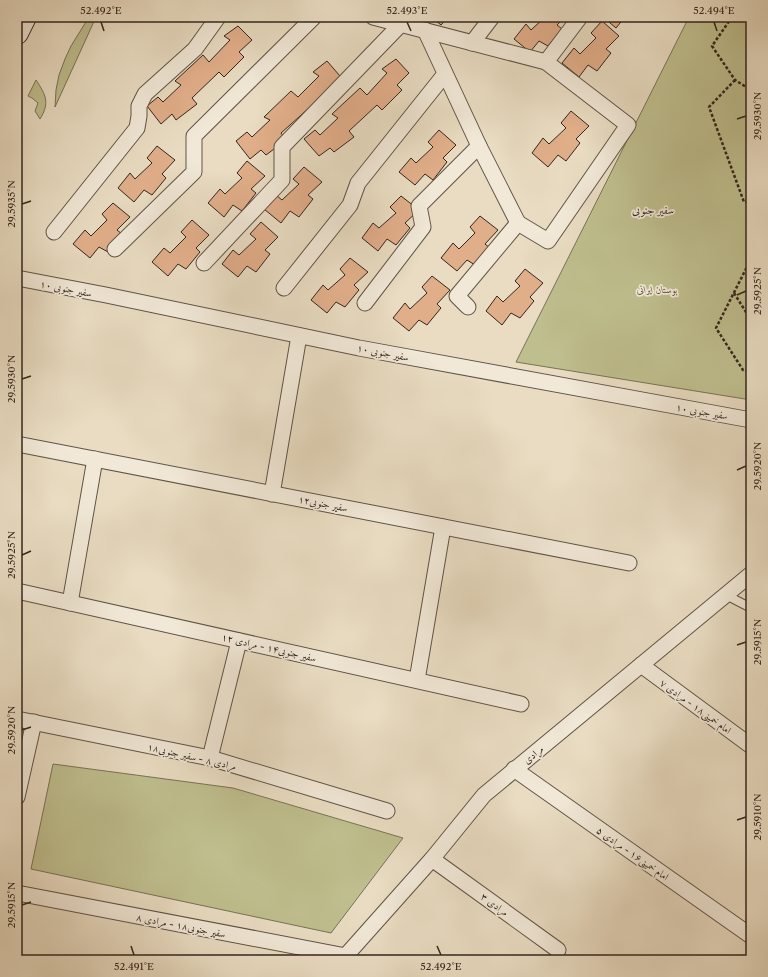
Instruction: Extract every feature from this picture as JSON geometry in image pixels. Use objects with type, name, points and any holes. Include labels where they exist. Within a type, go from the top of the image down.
[{"type":"main road","points":[[17,33],[24,17]]},
{"type":"street","points":[[54,232],[137,128],[139,116],[138,106],[145,94],[196,49],[218,17]]},
{"type":"street","points":[[115,248],[194,172],[194,136],[314,17]]},
{"type":"street","points":[[373,17],[396,21],[546,62],[628,124],[548,241],[518,223],[425,30]]},
{"type":"street","points":[[472,42],[492,17]]},
{"type":"street","points":[[546,62],[580,17]]},
{"type":"street","points":[[204,263],[282,180],[282,147],[396,21]]},
{"type":"street","points":[[284,288],[350,205],[358,183],[445,74]]},
{"type":"street","points":[[365,303],[423,227],[419,206],[480,146]]},
{"type":"street","points":[[468,307],[457,296],[518,223]]},
{"type":"street","name":"سفیر جنوبی ۱۰","points":[[17,278],[359,348],[751,420]]},
{"type":"street","points":[[272,494],[299,336]]},
{"type":"street","name":"سفیر جنوبی۱۲","points":[[17,444],[629,564]]},
{"type":"street","points":[[70,603],[95,459]]},
{"type":"street","points":[[417,680],[442,527]]},
{"type":"street","name":"مرادی","points":[[346,959],[432,859],[484,795],[751,574]]},
{"type":"street","name":"سفیر جنوبی۱۴ - مرادی ۱۲","points":[[17,591],[521,704]]},
{"type":"street","points":[[210,758],[239,641]]},
{"type":"street","name":"امام خمینی۱۸ - مرادی ۷","points":[[641,665],[751,746]]},
{"type":"street","name":"مرادی ۸ - سفیر جنوبی۱۸","points":[[17,719],[210,758],[387,810]]},
{"type":"street","points":[[17,797],[34,722]]},
{"type":"street","name":"امام خمینی۱۶ - مرادی ۵","points":[[514,770],[751,936]]},
{"type":"street","name":"مرادی ۳","points":[[432,859],[558,950]]},
{"type":"street","name":"سفیر جنوبی۱۸ - مرادی ۸","points":[[17,893],[346,959]]},
{"type":"lane","points":[[726,595],[751,608]]},
{"type":"path","points":[[732,17],[712,46],[735,80],[751,90]]},
{"type":"path","points":[[735,80],[709,107],[744,202],[751,202]]},
{"type":"path","points":[[751,260],[716,328],[743,370],[751,372]]},
{"type":"path","points":[[734,294],[751,320]]},
{"type":"green space","points":[[89,17],[96,17],[55,107],[59,75],[65,59],[71,46]]},
{"type":"green space","name":"بوستان ایرانی","points":[[689,17],[751,17],[751,400],[516,362]]},
{"type":"green space","points":[[36,80],[46,99],[45,108],[40,119],[35,111],[38,103],[28,96]]},
{"type":"green space","points":[[53,764],[233,788],[403,838],[331,933],[31,869]]},
{"type":"building","points":[[431,17],[448,17],[441,25]]},
{"type":"building","points":[[545,17],[565,17],[557,25],[562,29],[548,46],[539,41],[530,52],[514,39],[526,24],[531,30]]},
{"type":"building","points":[[603,17],[625,17],[616,28]]},
{"type":"building","points":[[602,21],[619,36],[606,49],[611,53],[597,71],[588,65],[579,77],[562,63],[574,48],[580,54],[596,38],[591,33]]},
{"type":"building","points":[[238,26],[252,40],[239,52],[244,57],[224,77],[219,72],[192,98],[197,104],[176,120],[172,114],[161,124],[147,106],[158,97],[163,102],[181,85],[175,81],[203,55],[209,62],[230,40],[224,36]]},
{"type":"building","points":[[396,59],[409,73],[397,85],[402,90],[382,110],[377,105],[349,131],[354,137],[334,152],[330,148],[319,156],[304,139],[315,130],[320,135],[338,118],[332,114],[360,88],[367,95],[387,73],[382,69]]},
{"type":"building","points":[[327,61],[340,76],[328,88],[333,93],[313,113],[309,108],[281,133],[286,140],[266,155],[261,150],[250,159],[236,141],[247,132],[252,137],[270,120],[264,117],[291,91],[298,97],[319,76],[313,72]]},
{"type":"building","points":[[571,111],[589,126],[576,139],[580,143],[566,161],[558,155],[548,167],[532,153],[543,138],[549,144],[566,128],[561,123]]},
{"type":"building","points":[[439,130],[456,145],[443,158],[447,162],[433,180],[425,174],[415,185],[399,172],[411,158],[416,163],[433,147],[428,142]]},
{"type":"building","points":[[157,146],[175,160],[162,174],[166,178],[152,195],[144,190],[134,202],[118,188],[130,173],[135,179],[152,163],[147,158]]},
{"type":"building","points":[[247,161],[265,176],[251,189],[256,193],[242,211],[233,205],[224,217],[208,203],[220,189],[225,194],[242,178],[237,173]]},
{"type":"building","points":[[304,167],[322,182],[308,195],[313,199],[299,217],[290,211],[281,223],[264,209],[276,195],[282,200],[299,184],[293,179]]},
{"type":"building","points":[[401,196],[419,210],[405,223],[410,228],[396,245],[387,239],[378,251],[362,238],[373,223],[379,228],[396,213],[390,207]]},
{"type":"building","points":[[113,203],[130,217],[117,230],[122,234],[108,252],[99,247],[90,258],[73,244],[85,230],[91,236],[107,220],[102,214]]},
{"type":"building","points":[[480,216],[498,230],[485,244],[490,248],[475,265],[467,260],[457,271],[441,258],[453,243],[459,249],[475,233],[470,227]]},
{"type":"building","points":[[192,220],[209,235],[196,248],[200,252],[186,269],[178,264],[168,276],[152,262],[164,248],[170,253],[186,237],[181,232]]},
{"type":"building","points":[[261,222],[278,237],[265,250],[270,254],[256,272],[247,266],[238,277],[222,264],[233,250],[239,255],[256,239],[250,234]]},
{"type":"building","points":[[350,258],[368,272],[354,285],[359,290],[345,307],[336,302],[327,313],[311,300],[323,285],[328,290],[345,275],[340,269]]},
{"type":"building","points":[[525,269],[543,283],[530,297],[534,301],[520,318],[511,313],[502,325],[486,311],[497,296],[503,302],[520,286],[515,281]]},
{"type":"building","points":[[432,276],[450,290],[437,304],[441,308],[427,325],[419,320],[409,331],[393,318],[405,303],[410,309],[427,293],[422,287]]},
{"type":"district","name":"سفیر جنوبی","points":[[653,210]]}]
